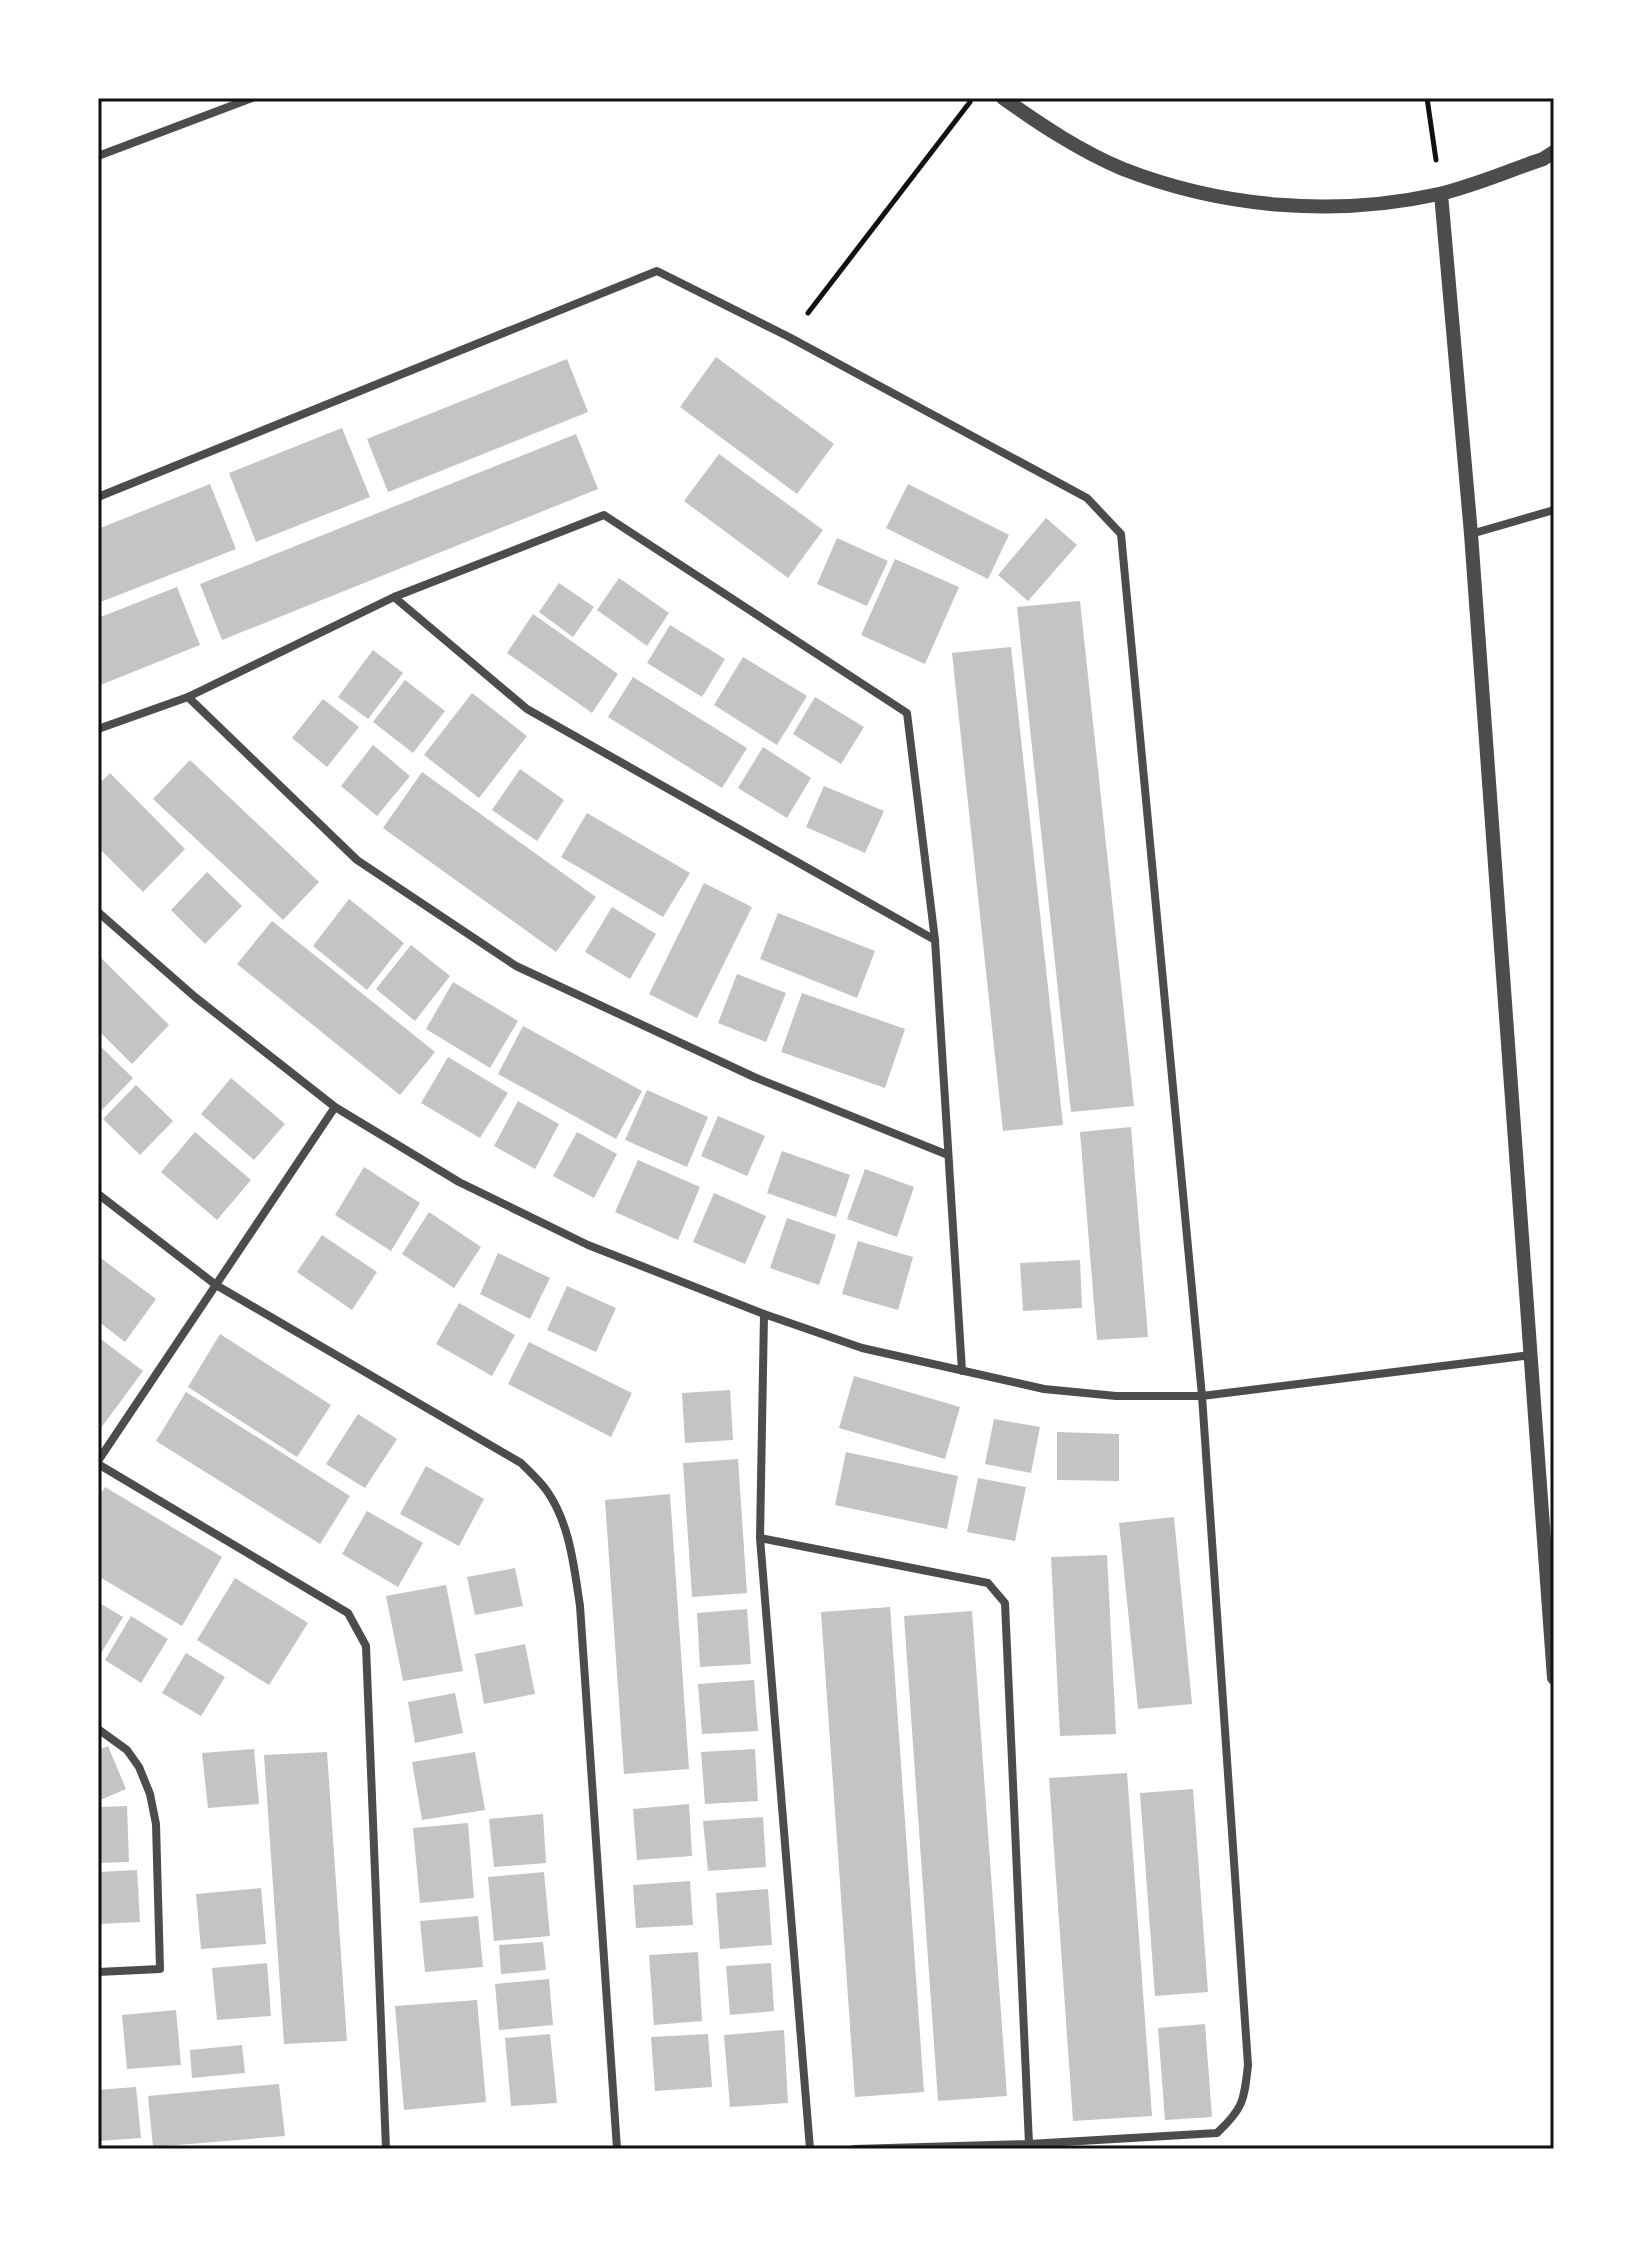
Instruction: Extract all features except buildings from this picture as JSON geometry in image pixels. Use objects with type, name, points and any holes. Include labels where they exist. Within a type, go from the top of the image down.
[{"type":"street","points":[[98,156],[252,98]]},
{"type":"street","points":[[1003,98],[1050,131],[1122,168],[1200,193],[1279,206],[1361,206],[1441,194],[1543,159],[1554,152]]},
{"type":"street","points":[[1441,194],[1471,534],[1554,1678]]},
{"type":"street","points":[[98,497],[657,271],[789,337],[1087,498],[1121,534],[1202,1396],[1248,2065],[1244,2099],[1235,2117],[1217,2133],[1029,2144],[854,2149]]},
{"type":"street","points":[[1471,534],[1554,510]]},
{"type":"street","points":[[98,729],[188,697],[394,597],[604,515],[907,713],[935,940],[962,1371]]},
{"type":"street","points":[[394,597],[527,709],[935,940]]},
{"type":"street","points":[[188,697],[357,860],[516,966],[754,1077],[948,1155]]},
{"type":"street","points":[[98,912],[195,997],[335,1107],[459,1182],[588,1245],[764,1314],[862,1348],[1044,1389],[1116,1396],[1202,1396],[1531,1355]]},
{"type":"street","points":[[335,1107],[98,1462],[348,1613],[366,1646],[386,2149]]},
{"type":"street","points":[[98,1194],[216,1285],[521,1463],[547,1490],[563,1521],[573,1557],[580,1606],[617,2149]]},
{"type":"street","points":[[764,1314],[760,1538],[810,2149]]},
{"type":"street","points":[[760,1538],[988,1583],[1005,1603],[1029,2144]]},
{"type":"street","points":[[98,1729],[127,1750],[139,1767],[150,1794],[156,1824],[160,1969],[98,1972]]},
{"type":"path","points":[[789,337],[973,98]]},
{"type":"path","points":[[1427,98],[1441,194]]}]
